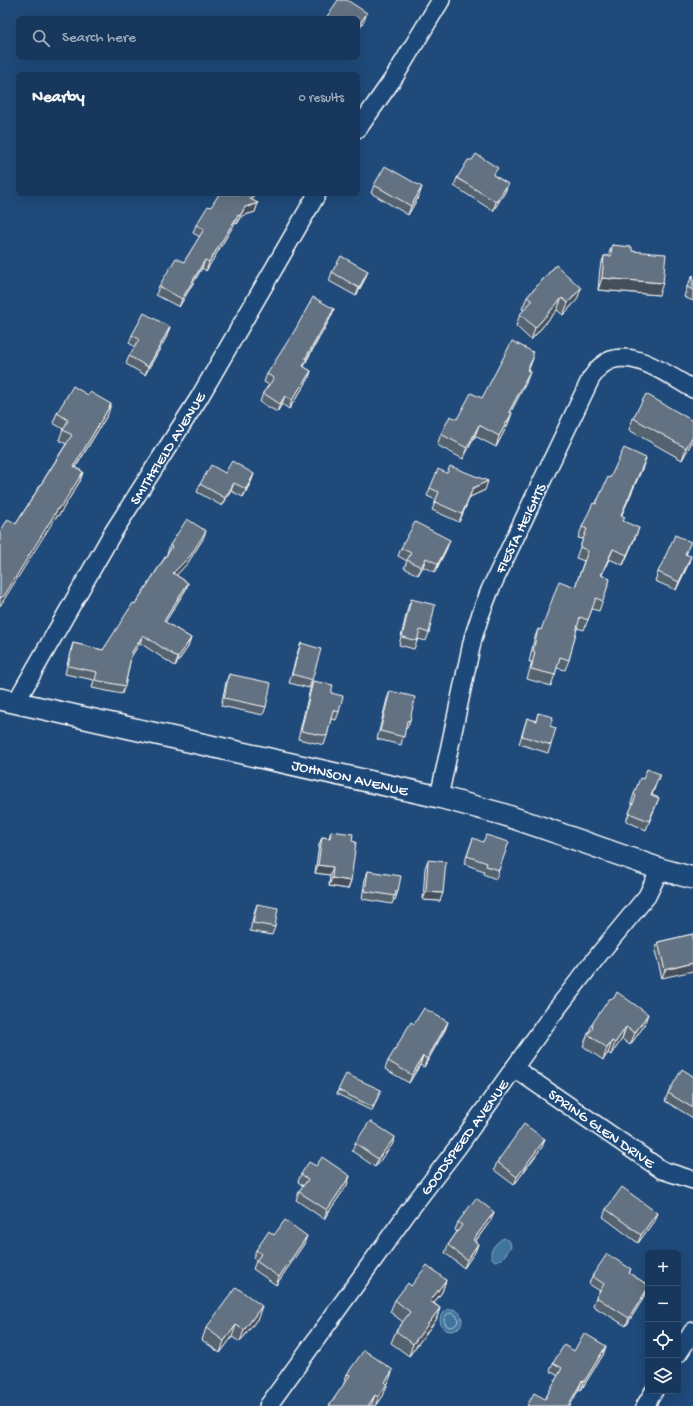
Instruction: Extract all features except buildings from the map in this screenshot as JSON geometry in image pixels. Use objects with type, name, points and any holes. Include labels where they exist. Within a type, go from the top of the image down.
[{"type":"street","points":[[360,126],[395,76],[442,0]]},
{"type":"street","name":"SMITHFIELD AVENUE","points":[[8,700],[199,398],[316,196]]},
{"type":"street","name":"FIESTA HEIGHTS","points":[[439,797],[474,638],[481,613],[490,590],[592,378],[601,366],[614,359],[628,357],[643,361],[693,389]]},
{"type":"street","name":"JOHNSON AVENUE","points":[[8,700],[439,797],[502,814],[660,869],[693,878]]},
{"type":"street","name":"GOODSPEED AVENUE","points":[[268,1406],[549,1019],[646,896],[660,869]]},
{"type":"street","name":"SPRING GLEN DRIVE","points":[[514,1068],[662,1170],[693,1180]]},
{"type":"street","points":[[681,1349],[693,1331]]},
{"type":"street","points":[[645,1406],[652,1394]]},
{"type":"water","points":[[504,1238],[510,1242],[511,1247],[502,1259],[495,1261],[492,1258],[491,1252],[495,1245]]},
{"type":"water","points":[[447,1309],[455,1309],[462,1316],[462,1324],[455,1331],[447,1331],[440,1324],[440,1316]]}]
